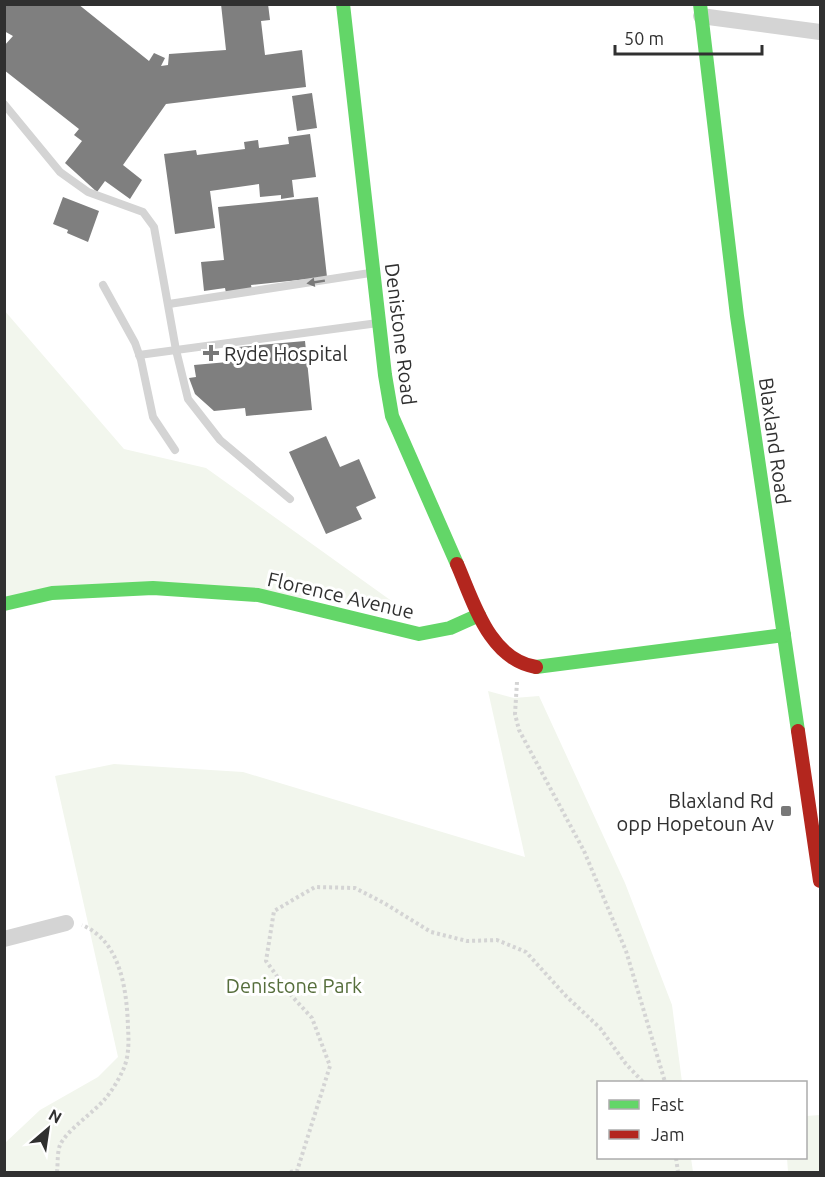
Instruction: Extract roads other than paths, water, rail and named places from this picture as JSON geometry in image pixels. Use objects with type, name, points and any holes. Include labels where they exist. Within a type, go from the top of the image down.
[{"type":"street","name":"Denistone Road","points":[[343,4],[385,375],[392,416],[479,615]]},
{"type":"street","points":[[701,10],[820,32]]},
{"type":"street","name":"Blaxland Road","points":[[701,10],[737,316],[820,881]]},
{"type":"street","name":"Florence Avenue","points":[[4,604],[52,593],[165,589],[258,596],[419,634],[436,633],[479,615]]},
{"type":"street","points":[[479,615],[505,655],[520,663],[535,667],[784,634]]},
{"type":"street","points":[[4,939],[66,923]]},
{"type":"lane","points":[[4,104],[60,172],[88,192],[143,212],[154,227],[176,350],[188,399],[220,440],[290,499]]},
{"type":"lane","points":[[169,304],[374,273]]},
{"type":"lane","points":[[103,285],[135,342],[153,417],[175,450]]},
{"type":"lane","points":[[139,355],[379,323]]},
{"type":"place","name":"Ryde Hospital","points":[[211,353]]},
{"type":"place","name":"Blaxland Rd opp Hopetoun Av","points":[[786,811]]},
{"type":"park label","name":"Denistone Park","points":[[294,985]]}]
